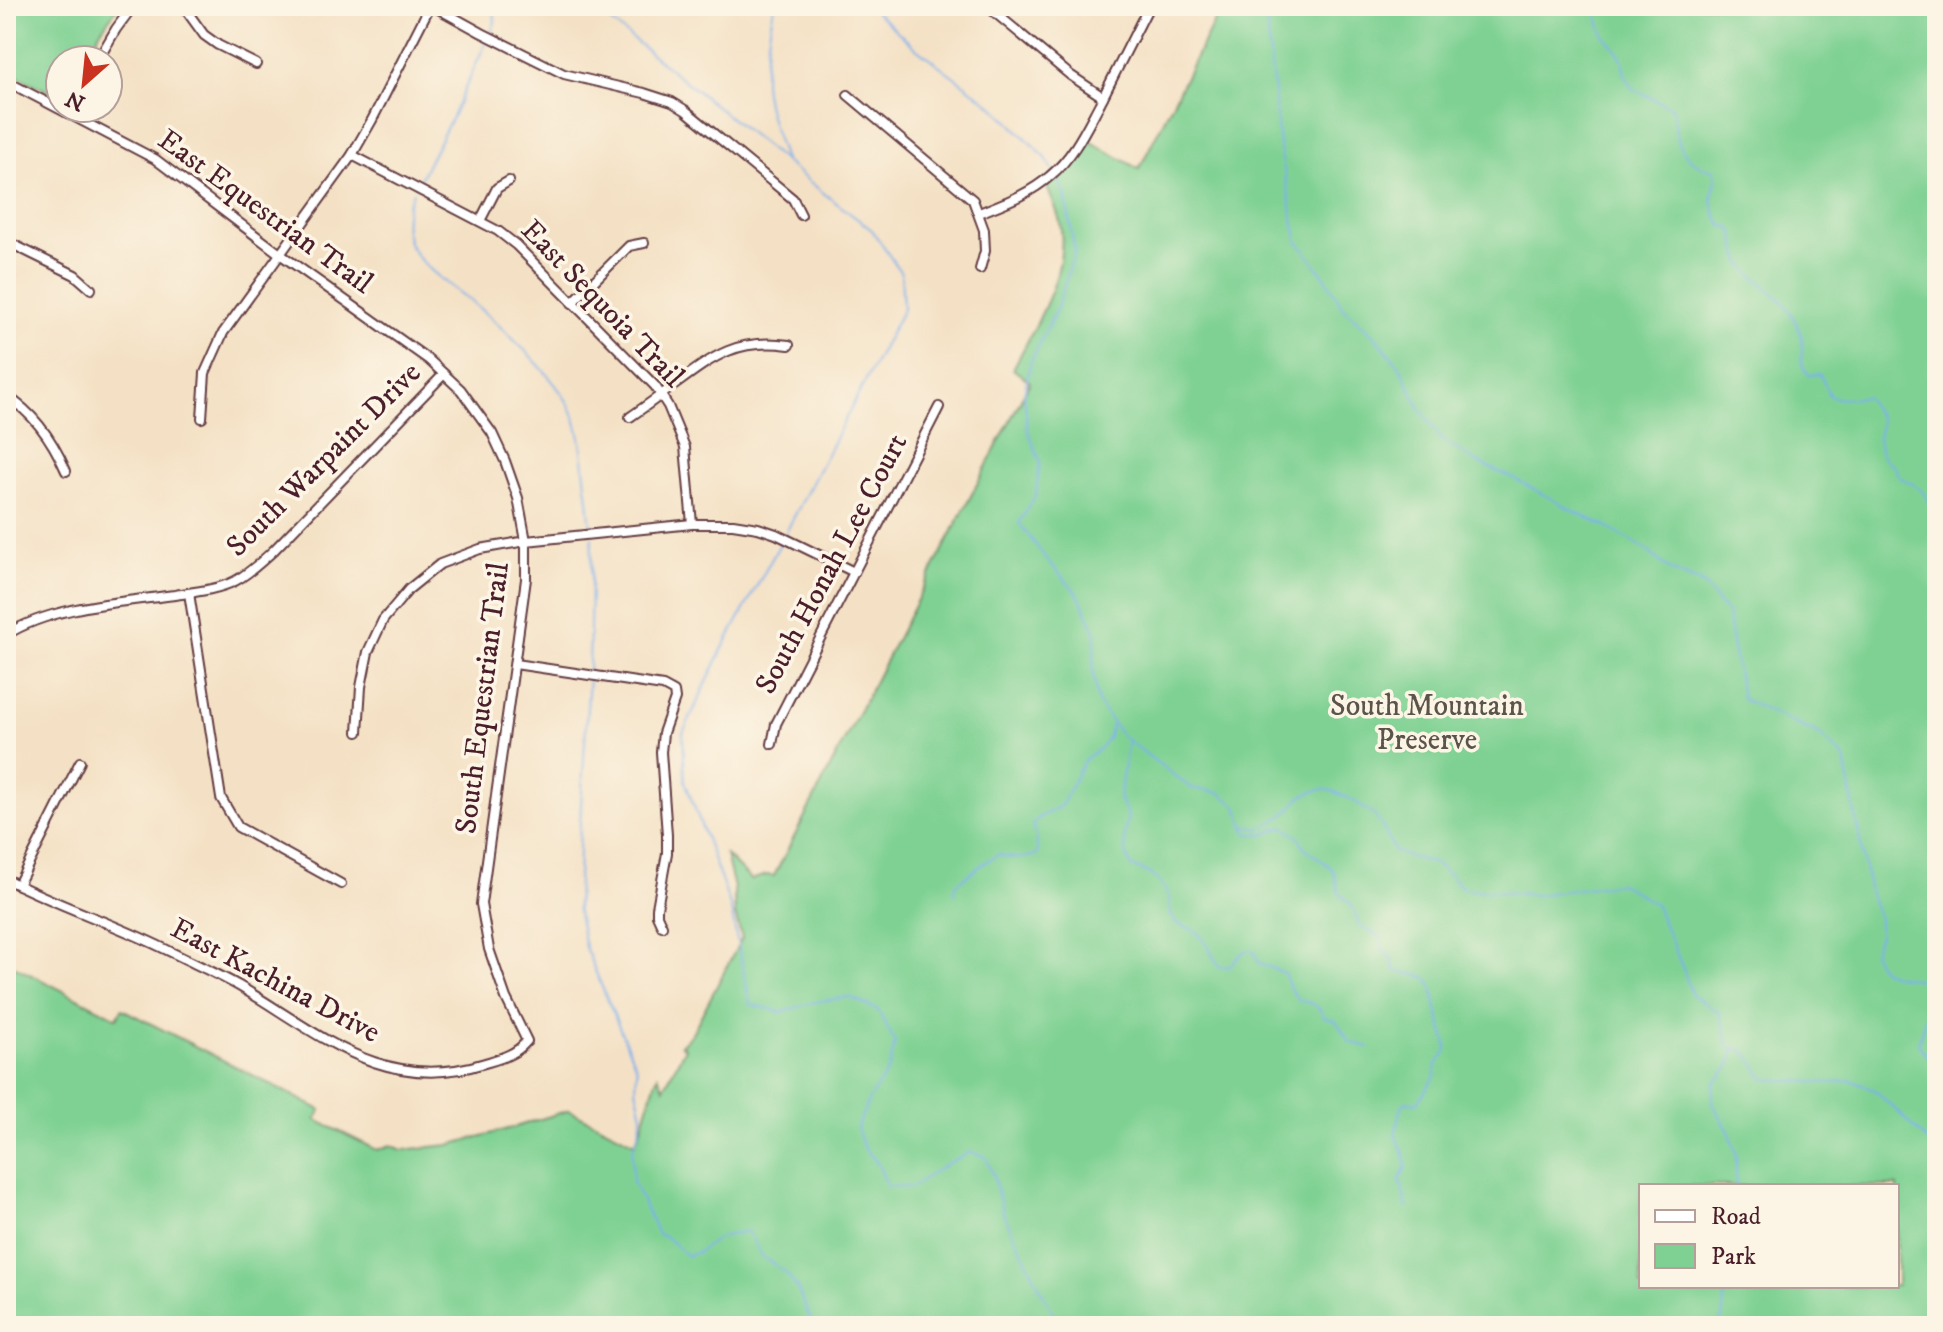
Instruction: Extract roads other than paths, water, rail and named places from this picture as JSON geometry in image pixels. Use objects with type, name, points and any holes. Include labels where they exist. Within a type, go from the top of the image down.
[{"type":"street","points":[[107,44],[133,6]]},
{"type":"street","points":[[183,6],[204,35],[256,64]]},
{"type":"street","points":[[202,418],[205,373],[223,333],[352,155],[432,6],[564,74],[672,102],[793,199],[801,215]]},
{"type":"street","points":[[987,6],[1070,75],[1103,97]]},
{"type":"street","points":[[979,213],[1038,186],[1061,167],[1078,144],[1149,6]]},
{"type":"street","name":"East Equestrian Trail","points":[[6,81],[44,98]]},
{"type":"street","points":[[848,95],[973,200],[984,230],[985,251],[980,269]]},
{"type":"street","name":"East Equestrian Trail","points":[[95,124],[155,159],[444,374]]},
{"type":"street","name":"East Sequoia Trail","points":[[352,155],[498,231],[516,245],[655,386],[668,406],[685,447],[692,524]]},
{"type":"street","points":[[480,221],[497,188],[509,181]]},
{"type":"street","points":[[6,241],[75,275],[91,289]]},
{"type":"street","points":[[572,303],[629,246],[644,243]]},
{"type":"street","points":[[630,417],[708,360],[735,348],[757,343],[789,345]]},
{"type":"street","name":"South Equestrian Trail","points":[[444,374],[461,390],[492,433],[518,498],[526,541],[526,579],[481,904],[489,949],[506,998],[527,1041]]},
{"type":"street","name":"South Warpaint Drive","points":[[6,635],[52,615],[189,593],[234,582],[263,560],[444,374]]},
{"type":"street","points":[[6,396],[40,426],[66,471]]},
{"type":"street","name":"South Honah Lee Court","points":[[772,744],[776,724],[939,407]]},
{"type":"street","points":[[358,732],[361,687],[368,652],[383,620],[409,589],[440,564],[480,549],[526,541],[692,524],[733,524],[776,534],[854,572]]},
{"type":"street","points":[[189,593],[221,798],[238,827],[341,884]]},
{"type":"street","points":[[515,664],[663,686],[675,695],[663,733],[661,752],[667,835],[667,853],[657,908],[662,926]]},
{"type":"street","points":[[18,885],[80,762]]},
{"type":"street","name":"East Kachina Drive","points":[[6,879],[126,930],[238,985],[338,1048],[368,1061],[411,1070],[472,1067],[519,1051],[527,1041]]},
{"type":"waterway","points":[[491,32],[495,22],[494,6]]},
{"type":"waterway","points":[[592,6],[872,230],[901,273],[903,309],[784,536]]},
{"type":"waterway","points":[[774,6],[764,81],[769,111],[784,160]]},
{"type":"waterway","points":[[869,6],[916,48],[993,106],[1046,158],[1052,170]]},
{"type":"waterway","points":[[1265,6],[1279,143],[1297,240],[1325,277],[1343,308],[1374,335],[1401,368],[1419,407],[1442,440],[1477,462],[1644,548],[1670,570],[1703,584],[1727,613],[1742,699],[1820,735],[1845,759],[1871,898],[1879,918],[1879,935],[1873,953],[1878,964],[1887,972],[1919,980],[1932,990],[1936,1001],[1925,1019],[1918,1044],[1937,1067]]},
{"type":"waterway","points":[[1594,6],[1604,36],[1622,59],[1625,75],[1633,89],[1673,108],[1678,140],[1686,156],[1714,170],[1716,181],[1712,198],[1716,215],[1721,225],[1733,230],[1744,266],[1781,300],[1791,314],[1802,340],[1801,360],[1805,370],[1809,375],[1820,374],[1829,395],[1840,399],[1866,397],[1881,420],[1878,439],[1884,459],[1895,467],[1899,477],[1922,491],[1937,513]]},
{"type":"waterway","points":[[416,187],[488,38]]},
{"type":"waterway","points":[[1055,175],[1065,193],[1075,252],[1057,308],[1031,361],[1024,395],[1028,431],[1040,461],[1036,494],[1019,523],[1078,594],[1096,633],[1093,670],[1098,703],[1122,736],[1191,788],[1220,793],[1237,806],[1244,826],[1260,829],[1284,815],[1302,796],[1321,789],[1354,801],[1374,815],[1395,852],[1438,865],[1464,889],[1537,895],[1620,883],[1655,904],[1692,995],[1720,1013],[1729,1047],[1747,1054],[1764,1079],[1832,1083],[1851,1080],[1876,1091],[1937,1150]]},
{"type":"waterway","points":[[413,192],[406,225],[415,253],[429,269],[485,313],[525,351],[569,405],[580,440],[591,531]]},
{"type":"waterway","points":[[589,671],[592,537]]},
{"type":"waterway","points":[[781,542],[722,650],[683,733],[685,781],[730,905],[750,1004],[782,1012],[815,1002],[849,997],[878,1010],[895,1042],[889,1069],[869,1099],[857,1127],[863,1146],[878,1164],[887,1186],[912,1187],[970,1152],[986,1157],[1003,1213],[1061,1326]]},
{"type":"waterway","points":[[589,677],[577,908],[585,947],[637,1069],[636,1089],[642,1115],[632,1151],[633,1182],[658,1234],[687,1256],[720,1237],[747,1231],[762,1256],[786,1273],[797,1288],[814,1326]]},
{"type":"waterway","points":[[954,894],[956,884],[999,854],[1018,858],[1038,854],[1032,825],[1061,806],[1085,759],[1108,738],[1112,725]]},
{"type":"waterway","points":[[1128,740],[1119,798],[1128,816],[1124,842],[1132,867],[1150,874],[1159,882],[1169,898],[1174,920],[1201,937],[1219,966],[1229,967],[1243,952],[1253,950],[1259,963],[1284,973],[1299,1001],[1314,1004],[1324,1017],[1336,1021],[1350,1042],[1369,1047]]},
{"type":"waterway","points":[[1244,827],[1248,834],[1264,835],[1284,827],[1298,837],[1305,848],[1333,869],[1339,893],[1352,905],[1359,925],[1380,936],[1382,951],[1390,956],[1395,971],[1422,976],[1432,986],[1447,1045],[1446,1053],[1437,1063],[1435,1077],[1417,1103],[1406,1101],[1400,1110],[1395,1136],[1404,1153],[1406,1166],[1400,1179],[1407,1208]]},
{"type":"waterway","points":[[1734,1048],[1728,1068],[1714,1083],[1712,1103],[1730,1133],[1736,1153],[1736,1184]]},
{"type":"waterway","points":[[1718,1326],[1726,1288]]},
{"type":"park label","name":"South Mountain Preserve","points":[[1427,723]]}]
